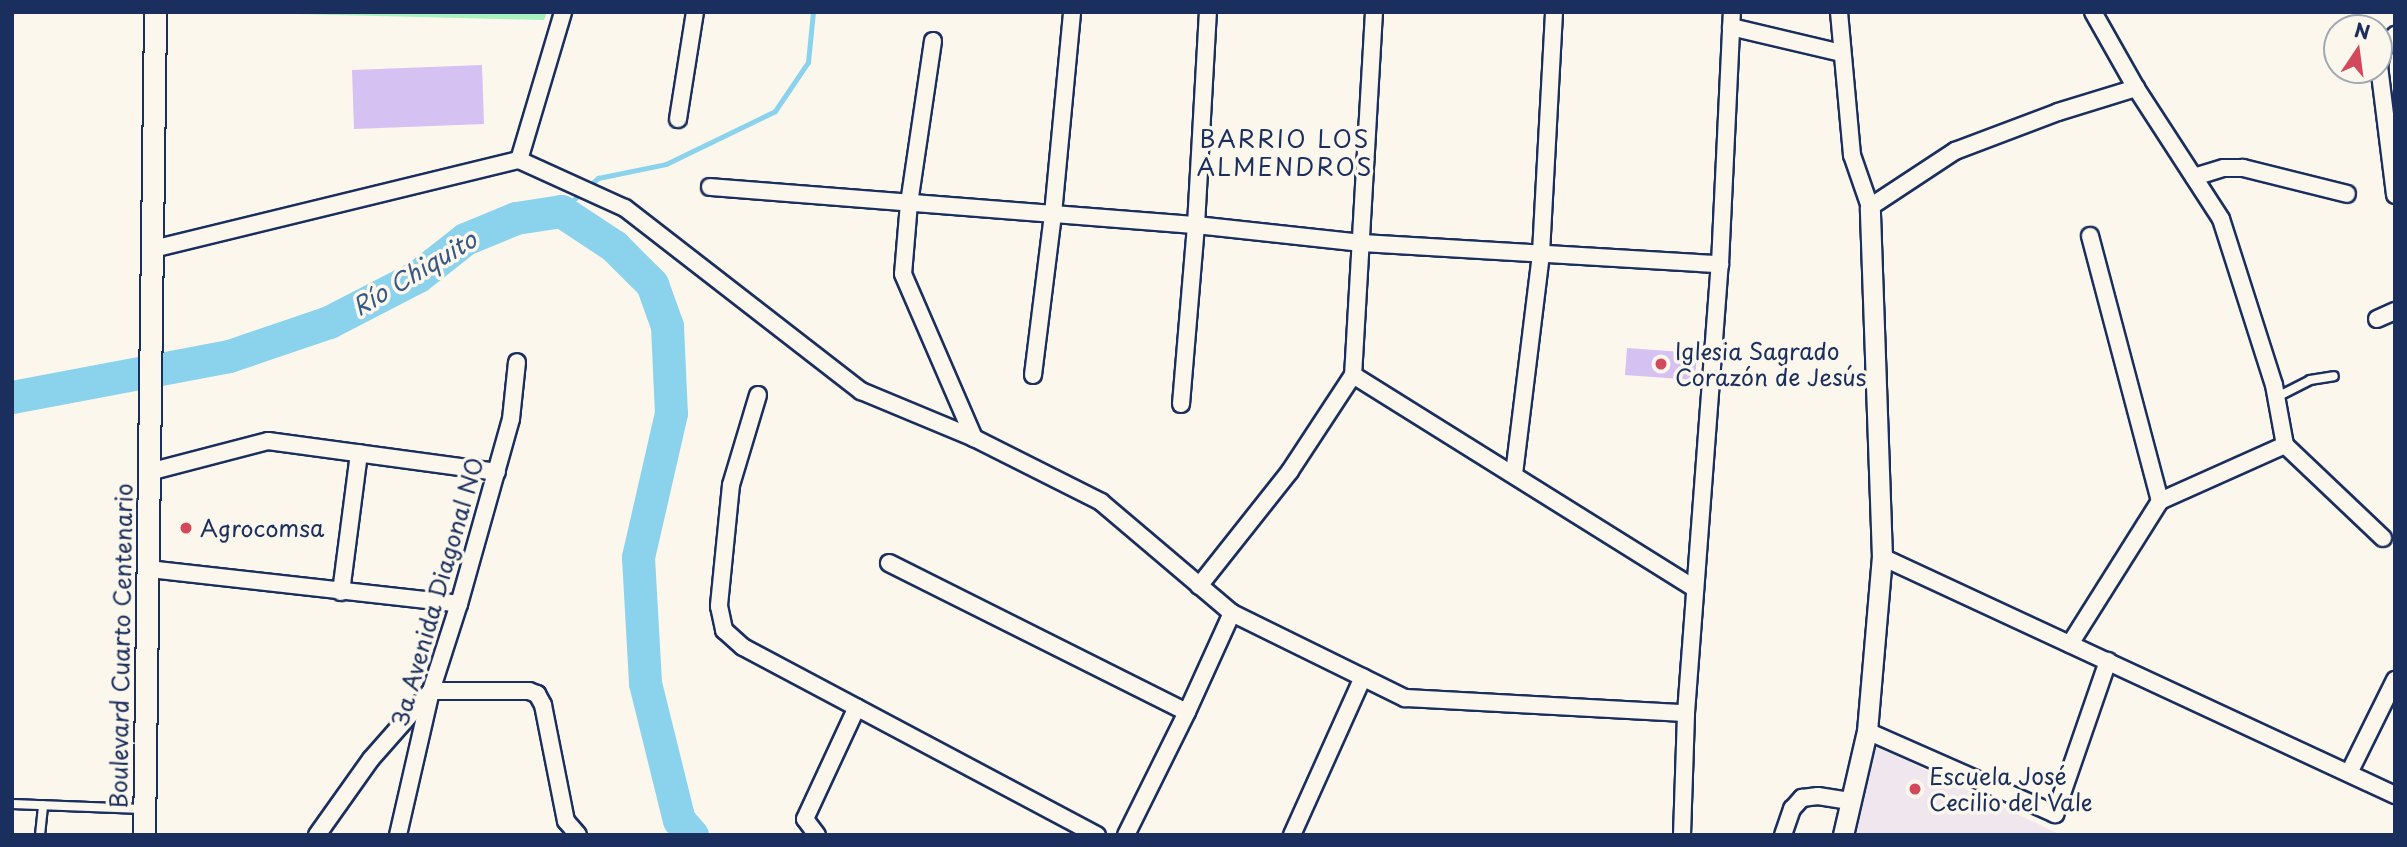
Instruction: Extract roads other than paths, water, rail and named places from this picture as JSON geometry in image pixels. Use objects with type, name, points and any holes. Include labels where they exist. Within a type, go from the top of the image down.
[{"type":"main road","name":"Boulevard Cuarto Centenario","points":[[144,835],[155,12]]},
{"type":"street","points":[[519,160],[563,12]]},
{"type":"street","points":[[678,119],[695,12]]},
{"type":"street","points":[[1033,375],[1053,214],[1072,12]]},
{"type":"street","points":[[1181,404],[1196,225],[1208,12]]},
{"type":"street","points":[[1199,586],[1290,471],[1353,374],[1374,12]]},
{"type":"street","points":[[1514,474],[1541,253],[1554,12]]},
{"type":"street","points":[[1839,12],[1852,155],[1870,207],[1882,557],[1867,731],[1843,835]]},
{"type":"street","points":[[2093,12],[2136,88],[2221,219],[2277,397],[2285,445],[2383,538]]},
{"type":"street","points":[[1682,835],[1686,713],[1720,264],[1732,20],[1841,53]]},
{"type":"street","points":[[933,41],[909,203],[903,274],[974,438]]},
{"type":"street","points":[[2381,84],[2395,195]]},
{"type":"street","points":[[1870,207],[1955,151],[2058,112],[2136,88]]},
{"type":"street","points":[[153,249],[519,160],[625,208],[861,391],[974,438],[1101,502],[1232,613],[1405,698],[1686,713]]},
{"type":"street","points":[[2194,177],[2224,168],[2243,168],[2347,194]]},
{"type":"street","points":[[710,187],[1196,225],[1362,243],[1720,264]]},
{"type":"street","points":[[2090,236],[2160,500]]},
{"type":"street","points":[[2377,319],[2395,311]]},
{"type":"street","name":"3a Avenida Diagonal NO","points":[[398,835],[431,691],[459,604],[511,419],[517,362]]},
{"type":"street","points":[[1353,374],[1695,589]]},
{"type":"street","points":[[758,395],[731,485],[719,606],[724,630],[743,647],[1097,835]]},
{"type":"street","points":[[149,465],[268,441],[496,472]]},
{"type":"street","points":[[2070,644],[2160,500],[2285,445]]},
{"type":"street","points":[[341,592],[359,453]]},
{"type":"street","points":[[1882,557],[2395,794]]},
{"type":"street","points":[[889,563],[1187,712]]},
{"type":"street","points":[[149,569],[459,604]]},
{"type":"street","points":[[1126,835],[1232,613]]},
{"type":"street","points":[[1867,731],[2055,814],[2108,661]]},
{"type":"street","points":[[1292,835],[1363,677]]},
{"type":"street","points":[[2349,774],[2395,680]]},
{"type":"street","points":[[317,835],[371,759],[431,691],[529,691],[537,694],[543,705],[566,821],[578,835]]},
{"type":"street","points":[[817,835],[805,819],[857,707]]},
{"type":"street","points":[[1783,835],[1792,809],[1802,798],[1818,796],[1850,801]]},
{"type":"lane","points":[[2277,397],[2310,380],[2334,376]]},
{"type":"lane","points":[[12,804],[144,809]]},
{"type":"lane","points":[[40,835],[43,805]]},
{"type":"waterway","points":[[561,211],[598,178],[666,164],[775,111],[808,62],[813,12]]},
{"type":"waterway","name":"Río Chiquito","points":[[12,397],[229,356],[329,322],[418,276],[465,239],[516,218],[561,211],[614,246],[652,284],[667,326],[671,413],[638,557],[645,683],[679,820],[692,835]]},
{"type":"place","name":"Iglesia Sagrado Corazón de Jesús","points":[[1661,364]]},
{"type":"place","name":"Agrocomsa","points":[[186,528]]},
{"type":"place","name":"Escuela José Cecilio del Vale","points":[[1915,789]]},
{"type":"district","name":"BARRIO LOS ALMENDROS","points":[[1285,153]]}]
